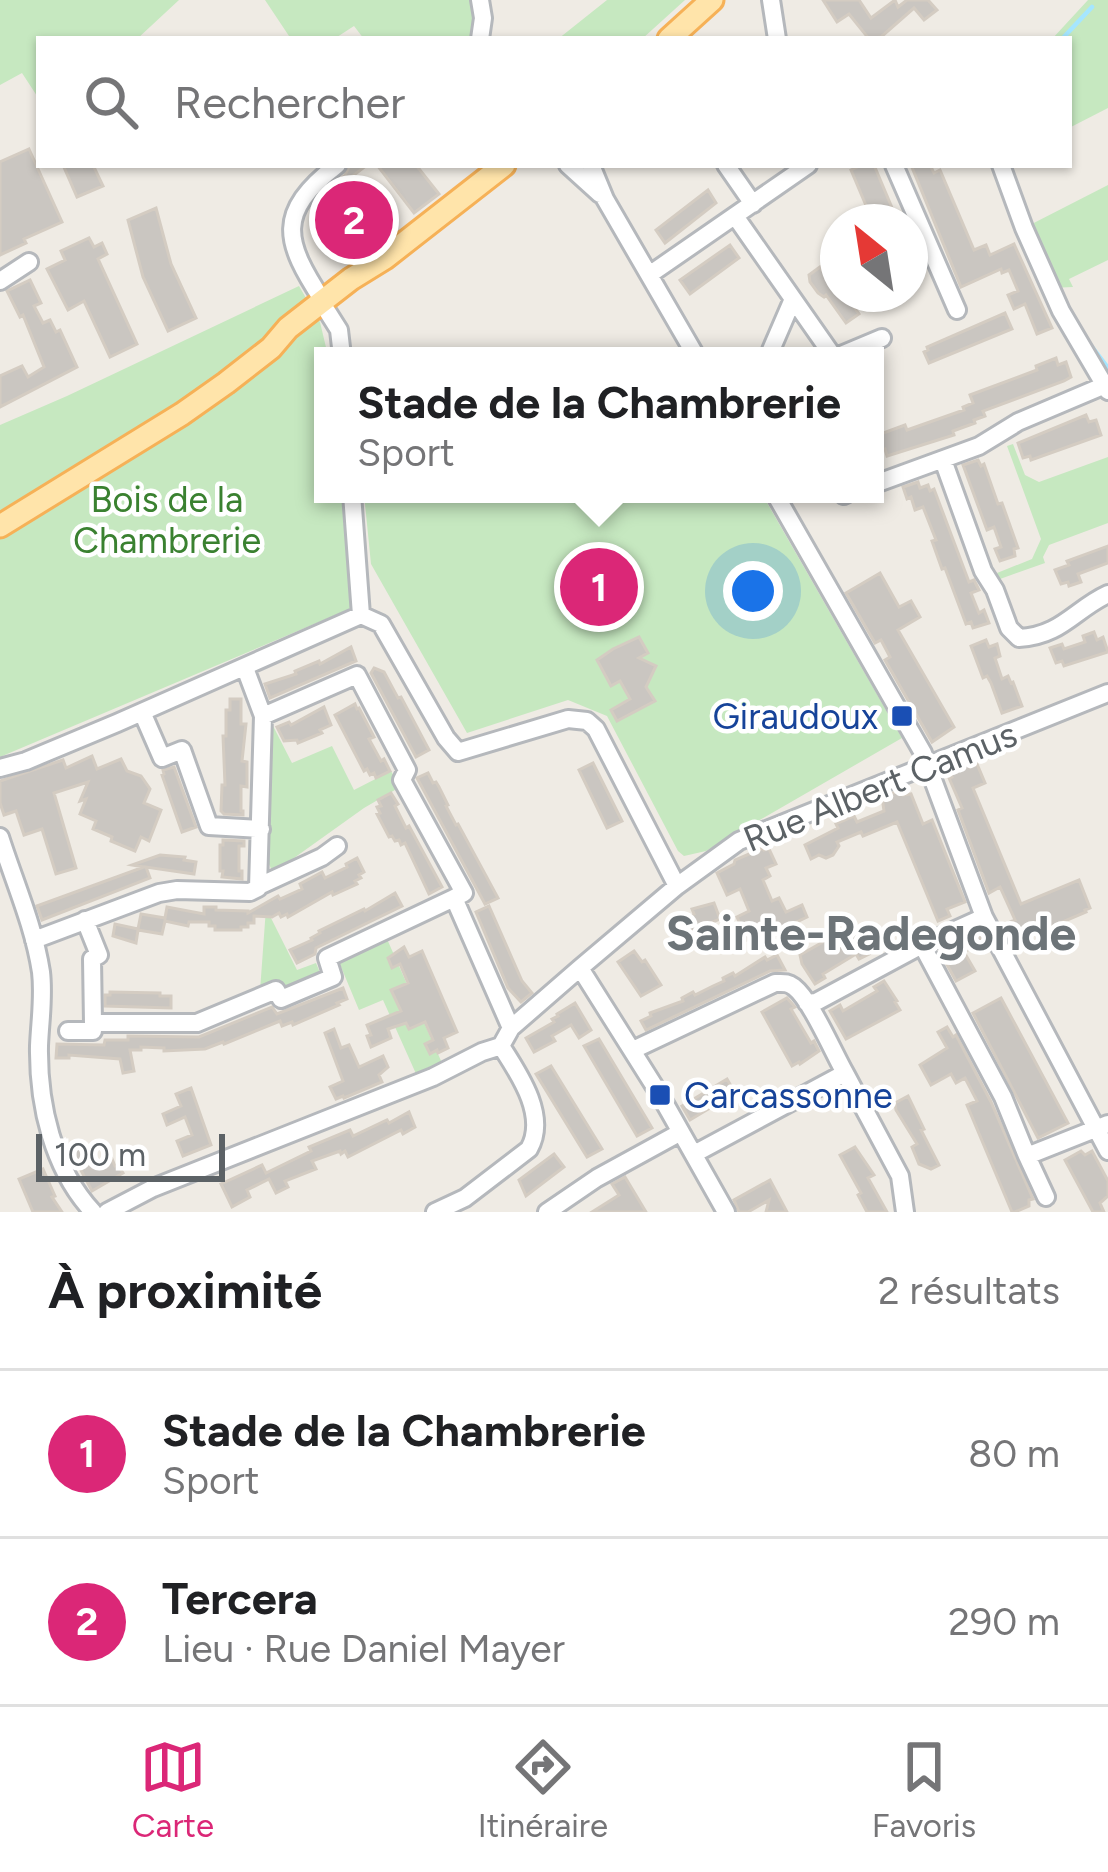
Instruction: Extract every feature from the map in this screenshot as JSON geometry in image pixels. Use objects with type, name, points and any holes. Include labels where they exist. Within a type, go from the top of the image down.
[{"type":"main road","points":[[672,36],[708,4]]},
{"type":"main road","points":[[0,526],[182,414],[500,168]]},
{"type":"street","points":[[480,0],[480,36]]},
{"type":"street","points":[[771,0],[777,36]]},
{"type":"street","points":[[334,168],[306,192],[293,215],[296,255],[339,330],[341,347]]},
{"type":"street","points":[[583,168],[691,347]]},
{"type":"street","points":[[728,168],[753,204]]},
{"type":"street","points":[[650,275],[804,168]]},
{"type":"street","points":[[895,168],[957,310]]},
{"type":"street","points":[[884,481],[980,446],[1018,422],[1107,388],[1061,311],[1002,168]]},
{"type":"street","points":[[735,216],[829,347]]},
{"type":"street","points":[[0,281],[29,262]]},
{"type":"street","points":[[773,347],[793,299]]},
{"type":"street","points":[[859,347],[882,338]]},
{"type":"street","points":[[943,460],[982,571],[1019,638],[1065,624],[1108,594]]},
{"type":"street","points":[[353,503],[361,615]]},
{"type":"street","points":[[780,503],[923,753],[984,916],[1102,1126],[1108,1151]]},
{"type":"street","points":[[0,768],[142,712],[361,615],[381,624],[458,752],[568,719],[596,728],[677,886]]},
{"type":"street","points":[[245,668],[263,716],[259,886]]},
{"type":"street","points":[[93,1022],[197,1023],[276,990],[281,999],[333,977],[327,958],[464,893],[402,780],[406,770],[357,675],[263,716]]},
{"type":"street","name":"Rue Albert Camus","points":[[501,1046],[512,1028],[580,968],[677,886],[740,841],[1108,693]]},
{"type":"street","points":[[142,712],[162,758],[182,750],[208,826],[261,829]]},
{"type":"street","points":[[0,837],[34,940],[42,991],[40,1061],[53,1142],[74,1190],[93,1212]]},
{"type":"street","points":[[34,940],[168,891],[250,892],[337,846]]},
{"type":"street","points":[[454,898],[512,1028]]},
{"type":"street","points":[[807,1003],[984,916]]},
{"type":"street","points":[[68,1031],[93,1031],[92,959],[100,955],[86,920]]},
{"type":"street","points":[[922,945],[1004,1097],[1046,1197]]},
{"type":"street","points":[[580,968],[726,1212]]},
{"type":"street","points":[[632,1050],[776,983],[790,985],[807,1003],[900,1176],[905,1212]]},
{"type":"street","points":[[107,1212],[153,1188],[501,1046],[535,1114],[536,1137],[529,1149],[464,1198],[435,1212]]},
{"type":"street","points":[[694,1154],[844,1072]]},
{"type":"street","points":[[1028,1156],[1102,1126]]},
{"type":"street","points":[[547,1212],[681,1132]]},
{"type":"green space","points":[[0,0],[179,0],[140,36],[36,36],[36,94],[22,73],[0,85]]},
{"type":"green space","points":[[265,0],[472,0],[475,8],[475,36],[362,36],[354,26],[339,36],[289,36]]},
{"type":"green space","points":[[607,0],[685,0],[645,36],[562,36]]},
{"type":"green space","points":[[1088,0],[1108,0],[1108,108],[1072,126],[1072,36],[1055,36]]},
{"type":"green space","points":[[1108,185],[1108,260],[1069,279],[1073,287],[1051,288],[1024,228]]},
{"type":"green space","name":"Bois de la Chambrerie","points":[[299,286],[320,322],[326,347],[314,347],[314,503],[343,503],[352,608],[0,757],[0,425]]},
{"type":"green space","points":[[1013,444],[1025,475],[1039,482],[1108,457],[1108,523],[1049,545],[1045,563],[1000,579],[997,573],[1032,559],[1041,539],[1007,446]]},
{"type":"green space","points":[[365,503],[767,503],[902,738],[706,851],[684,856],[607,716],[568,700],[467,733],[371,564]]},
{"type":"green space","points":[[272,724],[292,763],[332,746],[354,790],[391,771],[400,787],[273,873],[269,864]]},
{"type":"green space","points":[[266,908],[297,970],[316,963],[321,975],[285,989],[279,982],[260,991]]},
{"type":"green space","points":[[387,939],[442,1063],[417,1076],[383,1000],[359,1010],[339,962]]},
{"type":"building","points":[[823,0],[859,0],[871,18],[895,0],[898,7],[907,0],[928,0],[937,10],[924,20],[914,8],[882,36],[867,36],[849,14],[837,22]]},
{"type":"building","points":[[29,149],[62,222],[0,255],[0,162]]},
{"type":"building","points":[[64,168],[94,168],[103,186],[77,197]]},
{"type":"building","points":[[348,168],[363,168],[346,181],[386,236],[362,255],[326,208],[336,200],[328,190]]},
{"type":"building","points":[[379,168],[418,168],[439,194],[414,213]]},
{"type":"building","points":[[855,168],[875,168],[890,204],[865,204],[851,170]]},
{"type":"building","points":[[912,168],[940,170],[974,250],[986,245],[990,255],[1014,244],[1052,328],[1037,334],[1025,304],[1014,309],[1008,295],[1018,291],[1009,270],[1002,273],[1001,269],[961,287]]},
{"type":"building","points":[[708,190],[716,203],[665,243],[656,230]]},
{"type":"building","points":[[156,208],[171,264],[196,318],[168,331],[143,277],[128,220]]},
{"type":"building","points":[[89,238],[94,247],[102,243],[107,254],[98,259],[137,344],[110,357],[84,301],[68,310],[47,269],[65,260],[61,251]]},
{"type":"building","points":[[730,245],[739,258],[690,294],[680,280]]},
{"type":"building","points":[[820,267],[820,294],[810,282],[809,275]]},
{"type":"building","points":[[30,280],[41,303],[34,306],[43,323],[50,320],[56,332],[60,330],[77,367],[0,407],[0,376],[22,366],[28,377],[44,367],[23,315],[20,317],[7,291]]},
{"type":"building","points":[[838,312],[858,312],[859,314],[846,323]]},
{"type":"building","points":[[1005,313],[1012,329],[929,363],[927,347]]},
{"type":"building","points":[[1056,358],[1058,365],[1066,362],[1071,377],[983,411],[985,416],[953,431],[954,435],[887,456],[884,433],[905,425],[907,430],[964,410],[973,403],[970,395],[1037,370],[1036,366]]},
{"type":"building","points":[[1086,415],[1089,422],[1096,420],[1101,435],[1031,460],[1030,456],[1023,458],[1018,443]]},
{"type":"building","points":[[978,460],[984,464],[998,504],[1002,503],[1018,548],[1015,556],[1000,561],[994,527],[987,530],[963,465]]},
{"type":"building","points":[[918,482],[920,488],[934,489],[969,582],[974,580],[979,590],[971,593],[979,613],[984,610],[989,623],[973,628],[971,622],[966,624],[923,507],[915,510],[911,497],[907,499],[903,487]]},
{"type":"building","points":[[1108,546],[1108,563],[1078,574],[1081,582],[1061,584],[1055,570]]},
{"type":"building","points":[[880,573],[899,607],[911,601],[920,617],[898,630],[954,727],[932,742],[885,660],[890,657],[881,640],[875,643],[846,593]]},
{"type":"building","points":[[1094,632],[1097,640],[1103,637],[1108,652],[1064,666],[1062,661],[1056,663],[1050,648],[1085,642],[1083,636]]},
{"type":"building","points":[[639,637],[648,653],[639,658],[656,666],[646,687],[655,701],[617,721],[611,710],[630,699],[620,681],[611,686],[597,660]]},
{"type":"building","points":[[986,640],[989,647],[997,644],[1000,656],[995,658],[1002,679],[1008,676],[1013,682],[1022,706],[1002,713],[971,646]]},
{"type":"building","points":[[351,647],[356,661],[270,698],[265,684]]},
{"type":"building","points":[[374,668],[384,672],[401,697],[429,750],[416,757],[371,673]]},
{"type":"building","points":[[230,699],[241,699],[241,724],[246,724],[243,815],[221,811],[223,736]]},
{"type":"building","points":[[355,704],[374,737],[369,739],[390,771],[376,778],[364,771],[335,715]]},
{"type":"building","points":[[324,707],[331,725],[322,733],[298,743],[284,741],[277,727],[291,725]]},
{"type":"building","points":[[92,756],[97,769],[121,759],[127,771],[141,776],[150,789],[144,803],[161,810],[149,841],[141,837],[135,851],[93,829],[96,821],[80,814],[88,782],[54,793],[76,868],[56,874],[42,829],[24,835],[16,811],[4,815],[0,781],[63,760],[66,768]]},
{"type":"building","points":[[593,763],[622,821],[607,828],[579,770]]},
{"type":"building","points":[[969,763],[970,767],[977,764],[985,783],[973,788],[1021,904],[1079,880],[1090,908],[1086,912],[1016,938],[1010,922],[1015,920],[1000,887],[989,893],[949,778],[950,770]]},
{"type":"building","points":[[174,767],[196,827],[182,832],[162,775],[163,770]]},
{"type":"building","points":[[428,773],[498,898],[485,904],[417,778]]},
{"type":"building","points":[[901,790],[903,795],[911,794],[923,824],[932,820],[965,902],[947,909],[950,916],[938,921],[897,822],[837,842],[833,855],[826,858],[811,859],[805,845],[854,816],[857,822],[884,811],[882,797]]},
{"type":"building","points":[[391,793],[442,887],[429,894],[405,843],[389,837],[377,814],[378,800]]},
{"type":"building","points":[[223,840],[244,841],[239,846],[242,879],[222,877]]},
{"type":"building","points":[[769,849],[776,864],[766,868],[770,876],[763,880],[772,901],[779,898],[786,912],[802,905],[807,917],[761,939],[759,934],[747,940],[737,917],[749,911],[740,889],[727,895],[717,873]]},
{"type":"building","points":[[160,855],[196,862],[194,874],[146,867],[150,878],[42,920],[37,906],[144,867],[132,865]]},
{"type":"building","points":[[357,858],[364,872],[357,884],[288,917],[279,913],[254,916],[254,923],[241,930],[215,930],[209,922],[189,922],[188,926],[165,921],[162,934],[138,930],[136,943],[113,936],[115,924],[138,929],[141,914],[165,918],[167,907],[204,914],[204,907],[248,913]]},
{"type":"building","points":[[395,893],[402,906],[316,948],[315,954],[297,963],[290,950]]},
{"type":"building","points":[[714,903],[720,919],[694,930],[698,939],[676,948],[667,925],[694,914],[692,909]]},
{"type":"building","points":[[489,906],[522,981],[532,993],[521,1002],[508,988],[476,912]]},
{"type":"building","points":[[853,925],[869,954],[859,959],[856,954],[815,984],[800,955]]},
{"type":"building","points":[[979,935],[983,942],[964,952],[975,971],[956,981],[940,952]]},
{"type":"building","points":[[404,947],[409,957],[422,951],[457,1032],[444,1038],[448,1048],[438,1053],[430,1054],[425,1044],[433,1040],[425,1022],[409,1029],[406,1023],[388,1029],[391,1038],[371,1047],[367,1036],[371,1035],[367,1025],[401,1011],[391,990],[408,983],[400,964],[392,968],[388,958]]},
{"type":"building","points":[[634,951],[661,985],[641,996],[618,962]]},
{"type":"building","points":[[777,955],[785,970],[770,971],[646,1030],[641,1021],[765,957]]},
{"type":"building","points":[[884,981],[900,1010],[846,1039],[830,1011],[840,1005],[843,1011],[877,991],[874,987]]},
{"type":"building","points":[[343,988],[347,999],[339,1005],[293,1025],[282,1026],[280,1021],[205,1049],[130,1050],[134,1071],[123,1073],[120,1059],[56,1058],[57,1044],[104,1045],[105,1040],[128,1040],[128,1036],[199,1037],[272,1007],[277,1014]]},
{"type":"building","points":[[160,993],[171,996],[171,1008],[105,1006],[105,995]]},
{"type":"building","points":[[787,998],[819,1051],[792,1066],[762,1012]]},
{"type":"building","points":[[1001,998],[1068,1123],[1038,1138],[973,1013]]},
{"type":"building","points":[[575,1003],[591,1030],[579,1038],[571,1025],[534,1052],[526,1038]]},
{"type":"building","points":[[947,1027],[956,1035],[991,1102],[1033,1199],[1015,1212],[967,1105],[977,1101],[965,1078],[956,1083],[951,1074],[931,1085],[920,1065],[947,1048],[938,1032]]},
{"type":"building","points":[[334,1029],[341,1048],[349,1045],[359,1067],[383,1056],[388,1067],[379,1075],[382,1082],[336,1099],[330,1087],[343,1081],[325,1033]]},
{"type":"building","points":[[599,1039],[652,1128],[637,1136],[584,1046]]},
{"type":"building","points":[[551,1066],[602,1149],[587,1157],[536,1074]]},
{"type":"building","points":[[727,1079],[735,1093],[690,1120],[682,1106]]},
{"type":"building","points":[[191,1088],[211,1145],[183,1156],[177,1141],[192,1135],[185,1117],[167,1125],[163,1114],[181,1106],[176,1094]]},
{"type":"building","points":[[908,1096],[939,1165],[931,1169],[919,1164],[912,1147],[917,1144],[896,1110],[895,1103]]},
{"type":"building","points":[[409,1112],[415,1127],[348,1157],[340,1151],[312,1161],[316,1169],[285,1181],[288,1187],[276,1193],[269,1179],[247,1190],[250,1197],[232,1207],[221,1184],[262,1165],[266,1173],[311,1151],[309,1147],[350,1130],[353,1136]]},
{"type":"building","points":[[85,1143],[96,1168],[112,1159],[123,1173],[92,1191],[70,1150]]},
{"type":"building","points":[[855,1147],[874,1175],[868,1178],[887,1212],[867,1212],[858,1195],[840,1155]]},
{"type":"building","points":[[1081,1151],[1085,1155],[1092,1151],[1108,1181],[1108,1196],[1100,1203],[1104,1212],[1093,1212],[1065,1160]]},
{"type":"building","points":[[554,1154],[564,1167],[526,1196],[519,1180]]},
{"type":"building","points":[[43,1169],[62,1212],[33,1212],[19,1179]]},
{"type":"building","points":[[625,1177],[646,1212],[592,1212],[619,1195],[612,1184]]},
{"type":"building","points":[[770,1180],[787,1212],[766,1212],[769,1200],[739,1212],[734,1200]]},
{"type":"waterway","points":[[1065,36],[1092,7]]},
{"type":"waterway","points":[[1089,343],[1108,368]]},
{"type":"place","name":"Tercera","points":[[354,220]]},
{"type":"place","name":"Stade de la Chambrerie","points":[[599,587]]},
{"type":"place","name":"Giraudoux","points":[[902,716]]},
{"type":"place","name":"Carcassonne","points":[[660,1095]]},
{"type":"district","name":"Sainte-Radegonde","points":[[871,933]]}]
